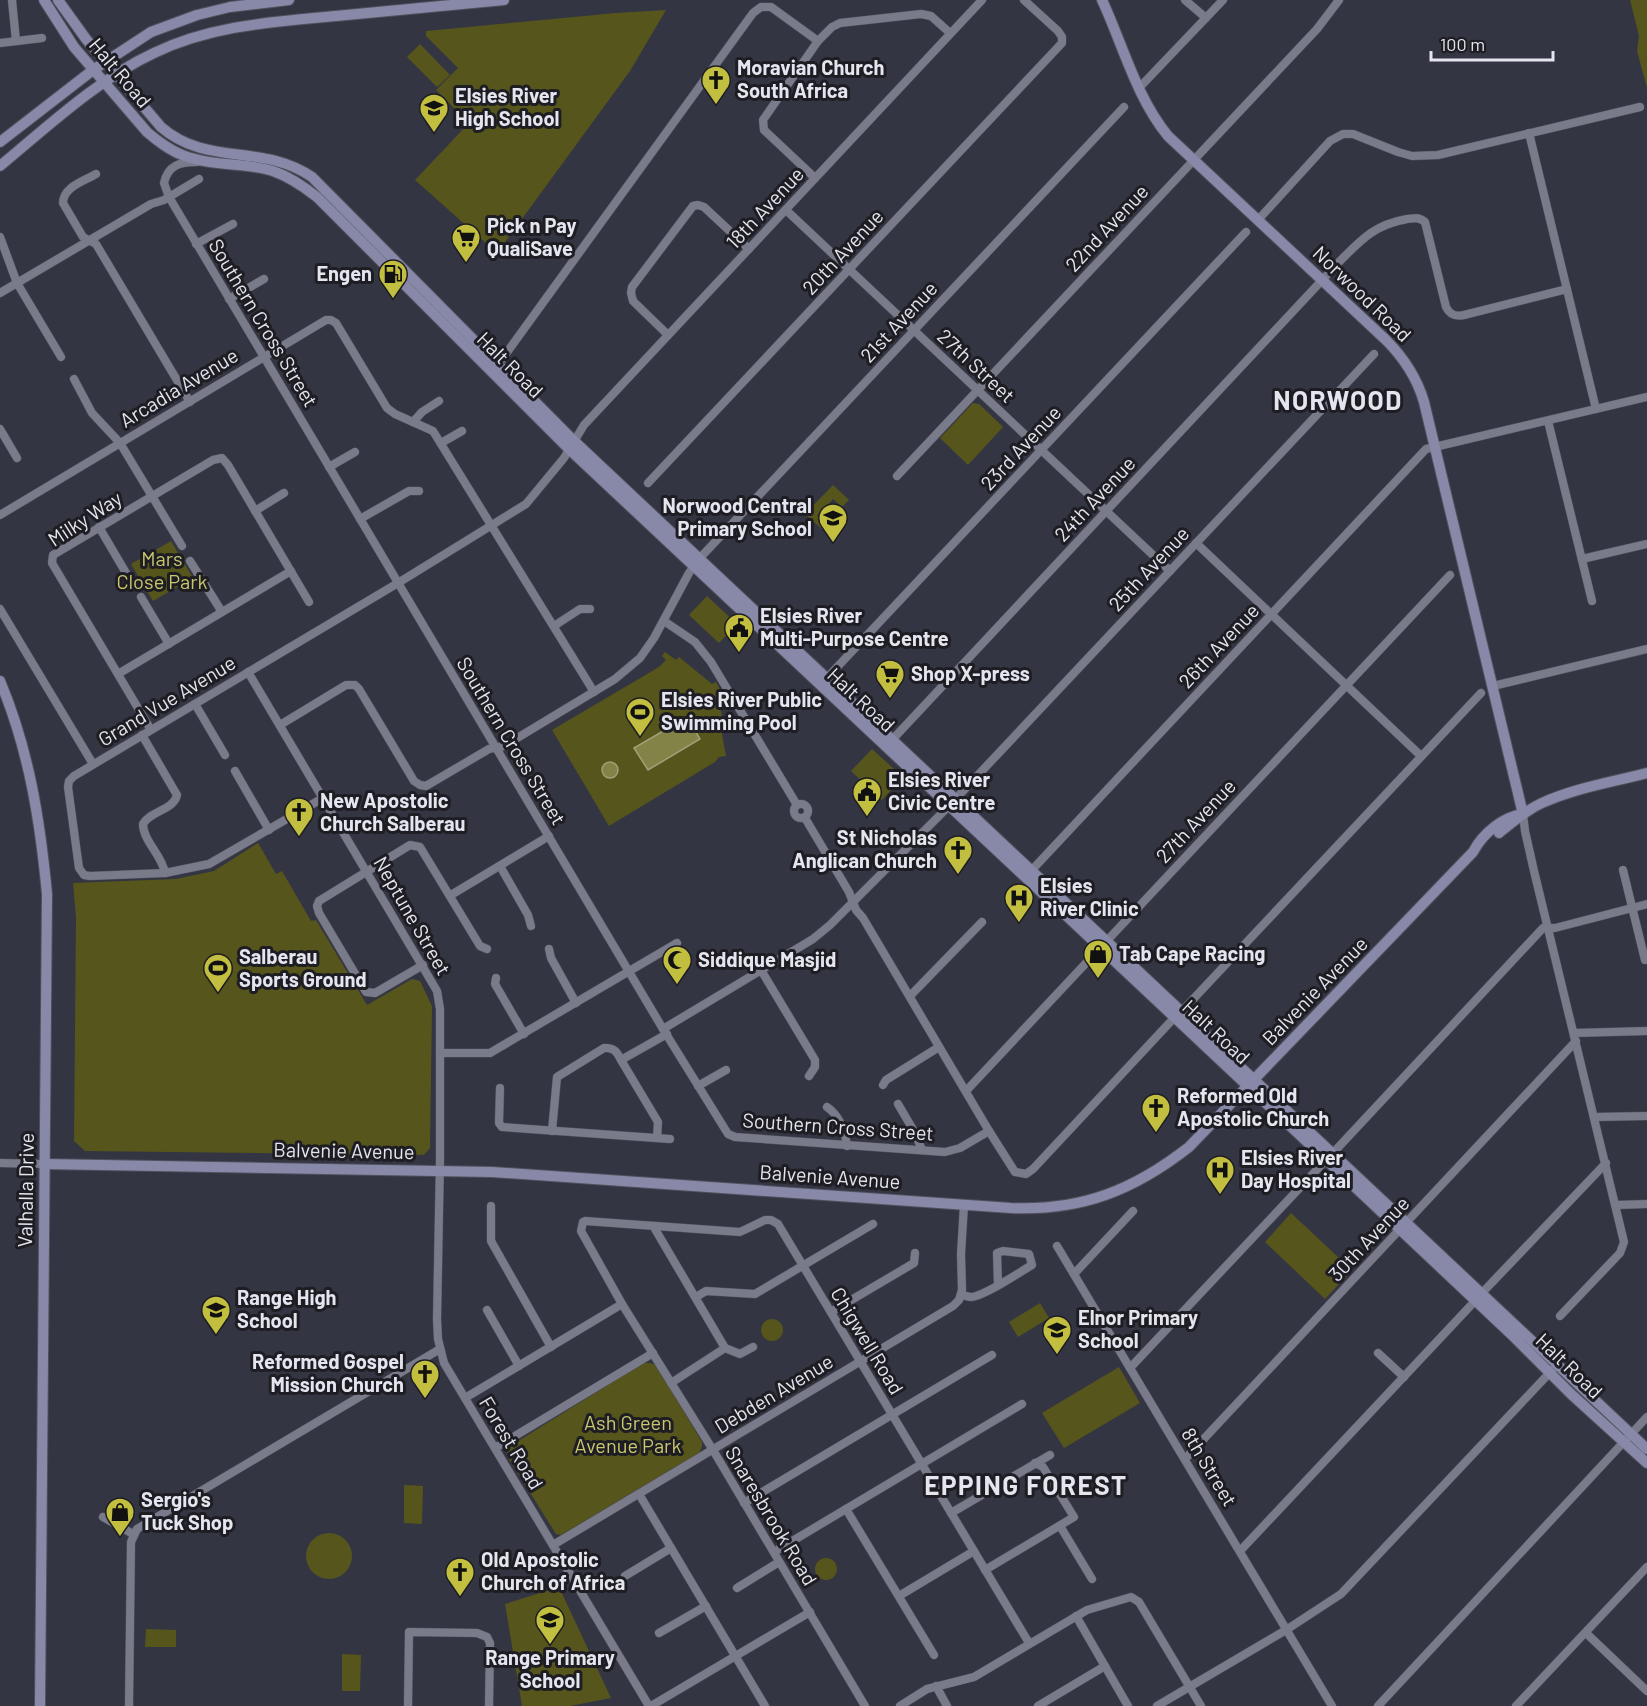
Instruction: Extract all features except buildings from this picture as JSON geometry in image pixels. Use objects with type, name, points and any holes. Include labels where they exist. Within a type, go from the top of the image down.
[{"type":"street","points":[[12,0],[16,41]]},
{"type":"street","name":"Halt Road","points":[[44,0],[74,47],[158,142],[182,155],[211,162],[265,169],[281,174],[303,186],[696,563],[1102,945],[1478,1297],[1557,1365],[1628,1438],[1647,1463]]},
{"type":"street","name":"Halt Road","points":[[58,0],[86,39],[161,127],[180,141],[209,151],[280,161],[312,177],[495,369]]},
{"type":"street","points":[[0,142],[93,70],[151,32],[197,15],[230,7],[289,0]]},
{"type":"street","points":[[0,166],[117,74],[161,50],[200,34],[223,29],[504,0]]},
{"type":"street","name":"18th Avenue","points":[[571,444],[584,425],[668,334],[982,0]]},
{"type":"street","name":"20th Avenue","points":[[648,483],[1062,43],[1059,32],[1024,0]]},
{"type":"street","name":"Norwood Road","points":[[1102,0],[1139,88],[1157,122],[1257,220],[1386,340],[1403,358],[1419,388],[1523,814]]},
{"type":"street","points":[[1185,0],[1206,18]]},
{"type":"street","points":[[1139,88],[1223,0]]},
{"type":"street","name":"22nd Avenue","points":[[897,476],[1317,29],[1339,0]]},
{"type":"street","points":[[495,369],[753,13],[763,7],[771,7],[818,41]]},
{"type":"street","points":[[815,178],[768,134],[763,120],[825,33],[840,24],[921,14],[931,16],[950,33]]},
{"type":"street","points":[[0,42],[42,38]]},
{"type":"street","name":"21st Avenue","points":[[280,724],[346,685],[352,684],[359,689],[414,781],[420,785],[428,785],[489,749],[504,746],[615,679],[640,658],[664,621],[696,563],[1124,107]]},
{"type":"street","points":[[1257,220],[1330,141],[1343,134],[1353,134],[1398,153],[1426,156],[1450,153],[1640,107]]},
{"type":"street","points":[[1529,133],[1596,409]]},
{"type":"street","points":[[169,197],[164,183],[169,170],[184,163],[211,162]]},
{"type":"street","points":[[96,174],[66,191],[63,200],[83,237],[96,244],[190,402]]},
{"type":"street","points":[[0,293],[151,204],[169,197],[199,179]]},
{"type":"street","name":"Southern Cross Street","points":[[169,197],[728,1134],[735,1137],[847,1146],[952,1151],[988,1131]]},
{"type":"street","points":[[668,334],[633,301],[632,287],[693,207],[699,205],[704,207],[749,249]]},
{"type":"street","name":"27th Street","points":[[786,210],[1170,571]]},
{"type":"street","name":"24th Avenue","points":[[892,740],[1322,280],[1372,230],[1387,224],[1419,218],[1425,222],[1446,307],[1451,315],[1464,315],[1567,290]]},
{"type":"street","points":[[196,244],[233,224]]},
{"type":"street","name":"23rd Avenue","points":[[823,682],[1246,232]]},
{"type":"street","points":[[0,237],[17,283],[61,357]]},
{"type":"street","points":[[229,299],[264,279]]},
{"type":"street","name":"Arcadia Avenue","points":[[0,514],[326,320],[334,321],[387,408],[431,430],[441,443],[594,692]]},
{"type":"street","name":"25th Avenue","points":[[621,1060],[822,933],[951,803],[1374,354]]},
{"type":"street","points":[[74,379],[92,413],[120,443],[182,546]]},
{"type":"street","points":[[1435,448],[1647,397]]},
{"type":"street","points":[[413,422],[422,412],[439,401]]},
{"type":"street","points":[[1548,421],[1592,601]]},
{"type":"street","points":[[0,429],[17,458]]},
{"type":"street","points":[[441,443],[462,431]]},
{"type":"street","name":"Grand Vue Avenue","points":[[323,798],[215,862],[165,873],[90,876],[80,870],[68,784],[71,778],[93,764],[398,583],[529,502],[564,458],[571,444]]},
{"type":"street","name":"26th Avenue","points":[[1031,871],[1426,449],[1435,448]]},
{"type":"street","points":[[329,467],[355,452]]},
{"type":"street","name":"Milky Way","points":[[151,730],[51,561],[53,555],[213,460],[222,458],[309,602]]},
{"type":"street","points":[[360,519],[409,491],[419,491]]},
{"type":"street","points":[[255,511],[284,493]]},
{"type":"street","points":[[99,527],[126,573]]},
{"type":"street","points":[[1196,543],[1421,756]]},
{"type":"street","points":[[1582,560],[1647,544]]},
{"type":"street","points":[[190,561],[222,612]]},
{"type":"street","points":[[118,674],[291,571]]},
{"type":"street","name":"27th Avenue","points":[[966,1091],[1450,575]]},
{"type":"street","points":[[141,597],[169,644]]},
{"type":"street","points":[[0,609],[93,764]]},
{"type":"street","points":[[554,626],[579,610],[590,609]]},
{"type":"street","points":[[664,621],[695,642],[711,662],[797,805],[794,809],[796,816],[800,819],[805,818],[988,1131],[1012,1170],[1019,1174],[1026,1174],[1033,1169],[1481,693]]},
{"type":"street","points":[[1492,686],[1647,649]]},
{"type":"street","name":"Neptune Street","points":[[248,672],[435,985],[439,997],[439,1170]]},
{"type":"street","name":"Valhalla Drive","points":[[0,681],[19,731],[32,779],[44,861],[47,924],[40,1706]]},
{"type":"street","name":"Halt Road","points":[[823,682],[892,740],[951,803],[1031,871],[1102,945]]},
{"type":"street","points":[[195,704],[225,755]]},
{"type":"street","points":[[142,735],[177,795],[174,802],[148,818],[143,824],[143,830],[163,863],[165,873]]},
{"type":"street","points":[[235,771],[269,830]]},
{"type":"street","name":"Balvenie Avenue","points":[[44,1164],[504,1172],[964,1205],[1043,1208],[1074,1204],[1124,1189],[1165,1166],[1190,1147],[1473,852],[1483,837],[1500,823],[1509,817],[1523,814],[1541,804],[1569,794],[1647,773]]},
{"type":"street","points":[[1523,814],[1624,1246],[1560,1316]]},
{"type":"street","points":[[450,896],[549,836]]},
{"type":"street","points":[[423,965],[375,993],[364,990],[319,913],[317,906],[321,899],[410,845],[417,845],[480,946],[487,949]]},
{"type":"street","points":[[500,866],[528,915],[531,926]]},
{"type":"street","points":[[1623,870],[1645,960]]},
{"type":"street","points":[[1130,1368],[1543,928],[1647,904]]},
{"type":"street","points":[[910,996],[982,922]]},
{"type":"street","points":[[440,1053],[490,1053],[677,943]]},
{"type":"street","points":[[549,949],[551,958],[576,1003]]},
{"type":"street","points":[[761,970],[815,1060],[815,1067],[809,1076]]},
{"type":"street","points":[[496,978],[495,984],[524,1034]]},
{"type":"street","points":[[1575,1037],[1647,1031]]},
{"type":"street","name":"30th Avenue","points":[[1185,1460],[1403,1227],[1575,1037]]},
{"type":"street","points":[[552,1131],[557,1077],[604,1048],[611,1047],[616,1051],[657,1122],[657,1138]]},
{"type":"street","points":[[883,1084],[939,1047]]},
{"type":"street","points":[[698,1086],[726,1070]]},
{"type":"street","points":[[500,1088],[499,1123],[502,1128],[670,1139]]},
{"type":"street","points":[[898,1104],[922,1150]]},
{"type":"street","points":[[827,1107],[835,1113],[846,1134],[847,1146]]},
{"type":"street","points":[[1595,1117],[1647,1116]]},
{"type":"street","points":[[0,1162],[44,1164]]},
{"type":"street","points":[[1240,1551],[1606,1163]]},
{"type":"street","name":"Forest Road","points":[[439,1170],[437,1319],[444,1363],[650,1706]]},
{"type":"street","points":[[1616,1205],[1647,1204]]},
{"type":"street","points":[[964,1205],[961,1254],[962,1295],[977,1296],[1032,1265],[1030,1255],[1026,1252],[999,1252],[996,1256],[998,1284]]},
{"type":"street","points":[[491,1206],[491,1241],[551,1347]]},
{"type":"street","points":[[1074,1274],[1133,1211]]},
{"type":"street","name":"Chigwell Road","points":[[585,1221],[742,1232],[762,1221],[771,1220],[778,1224],[1029,1643]]},
{"type":"street","name":"Snaresbrook Road","points":[[585,1221],[581,1224],[581,1231],[622,1304],[713,1450],[865,1706]]},
{"type":"street","points":[[696,1297],[706,1291],[754,1294],[873,1224]]},
{"type":"street","points":[[656,1226],[655,1229],[725,1348],[740,1354],[753,1347]]},
{"type":"street","name":"8th Street","points":[[1057,1246],[1332,1706]]},
{"type":"street","points":[[831,1312],[914,1263],[915,1253]]},
{"type":"street","name":"Debden Avenue","points":[[553,1545],[953,1306],[962,1295]]},
{"type":"street","name":"Halt Road","points":[[1478,1297],[1549,1373],[1628,1438],[1647,1449]]},
{"type":"street","points":[[465,1398],[622,1304]]},
{"type":"street","points":[[487,1310],[519,1366]]},
{"type":"street","points":[[671,1383],[725,1348]]},
{"type":"street","points":[[129,1706],[131,1542],[133,1534],[142,1526],[440,1349]]},
{"type":"street","points":[[495,1448],[653,1353]]},
{"type":"street","points":[[1378,1353],[1404,1377]]},
{"type":"street","points":[[744,1503],[992,1355]]},
{"type":"street","points":[[1157,1706],[1287,1630],[1330,1602],[1345,1589],[1557,1365]]},
{"type":"street","points":[[774,1552],[1022,1404]]},
{"type":"street","points":[[1378,1706],[1647,1418]]},
{"type":"street","points":[[951,1513],[1050,1455]]},
{"type":"street","points":[[985,1570],[1074,1517],[1043,1467],[1035,1463]]},
{"type":"street","points":[[639,1494],[765,1706]]},
{"type":"street","points":[[846,1509],[934,1655]]},
{"type":"street","points":[[103,1516],[133,1534]]},
{"type":"street","points":[[1060,1526],[1092,1579]]},
{"type":"street","points":[[625,1575],[671,1548]]},
{"type":"street","points":[[898,1596],[974,1551]]},
{"type":"street","points":[[737,1588],[779,1562]]},
{"type":"street","points":[[1516,1706],[1647,1567]]},
{"type":"street","points":[[900,1706],[936,1686],[974,1677],[1087,1610],[1126,1597],[1135,1598],[1201,1706]]},
{"type":"street","points":[[659,1633],[706,1606]]},
{"type":"street","points":[[650,1706],[810,1612]]},
{"type":"street","points":[[1076,1616],[1128,1706]]},
{"type":"street","points":[[408,1706],[409,1632],[477,1633],[487,1637],[490,1643],[489,1706]]},
{"type":"street","points":[[1586,1633],[1647,1691]]},
{"type":"street","points":[[1038,1706],[1105,1666]]},
{"type":"street","points":[[936,1686],[947,1706]]},
{"type":"green space","points":[[1630,0],[1647,0],[1647,88],[1637,51],[1639,36]]},
{"type":"green space","points":[[666,10],[630,71],[497,253],[415,180],[469,123],[436,90],[458,68],[426,36],[426,31]]},
{"type":"green space","points":[[420,44],[450,75],[437,87],[407,57]]},
{"type":"green space","points":[[973,403],[979,404],[1003,427],[968,465],[940,438]]},
{"type":"green space","points":[[833,485],[849,500],[842,507],[833,499],[817,516],[826,524],[822,529],[805,514]]},
{"type":"green space","name":"Mars Close Park","points":[[171,541],[193,578],[153,601],[144,586],[140,588],[134,578],[138,576],[131,564]]},
{"type":"green space","points":[[707,596],[737,624],[719,643],[689,615]]},
{"type":"green space","name":"Elsies River Public Swimming Pool","points":[[665,652],[676,660],[679,657],[712,684],[716,682],[721,691],[718,694],[723,722],[720,723],[726,756],[719,757],[715,762],[609,826],[552,730],[659,667],[666,660],[662,656]]},
{"type":"green space","points":[[872,749],[903,777],[882,800],[851,771]]},
{"type":"green space","name":"Salberau Sports Ground","points":[[258,843],[276,874],[282,871],[311,921],[316,920],[367,1005],[412,979],[420,981],[432,1006],[430,1148],[424,1155],[85,1151],[74,1141],[76,917],[73,883],[176,879],[214,871]]},
{"type":"green space","points":[[1291,1213],[1352,1270],[1325,1299],[1265,1242]]},
{"type":"green space","points":[[1040,1303],[1049,1318],[1018,1337],[1009,1322]]},
{"type":"green space","points":[[772,1319],[780,1322],[783,1330],[780,1338],[772,1341],[764,1338],[761,1330],[764,1322]]},
{"type":"green space","name":"Ash Green Avenue Park","points":[[643,1363],[656,1365],[702,1442],[699,1453],[561,1535],[556,1534],[507,1456],[507,1448]]},
{"type":"green space","points":[[1119,1367],[1140,1403],[1064,1448],[1042,1413]]},
{"type":"green space","points":[[404,1485],[423,1486],[422,1524],[404,1523]]},
{"type":"green space","points":[[329,1533],[345,1540],[352,1556],[345,1572],[329,1579],[313,1572],[306,1556],[313,1540]]},
{"type":"green space","points":[[826,1558],[836,1565],[837,1569],[830,1579],[826,1580],[816,1573],[815,1569],[822,1559]]},
{"type":"green space","name":"Range Primary School","points":[[559,1587],[611,1698],[570,1706],[522,1706],[505,1604]]},
{"type":"green space","points":[[146,1629],[176,1630],[176,1647],[145,1647]]},
{"type":"green space","points":[[342,1654],[361,1655],[360,1691],[342,1691]]},
{"type":"shaded area","points":[[687,717],[700,739],[648,770],[634,748]]},
{"type":"shaded area","points":[[607,762],[613,762],[618,770],[616,776],[607,778],[602,773],[602,767]]},
{"type":"place","name":"Moravian Church South Africa","points":[[716,106]]},
{"type":"place","name":"Elsies River High School","points":[[434,134]]},
{"type":"place","name":"Pick n Pay QualiSave","points":[[466,264]]},
{"type":"place","name":"Engen","points":[[393,300]]},
{"type":"place","name":"Norwood Central Primary School","points":[[833,544]]},
{"type":"place","name":"Elsies River Multi-Purpose Centre","points":[[739,654]]},
{"type":"place","name":"Shop X-press","points":[[890,700]]},
{"type":"place","name":"Elsies River Public Swimming Pool","points":[[640,738]]},
{"type":"place","name":"Elsies River Civic Centre","points":[[867,818]]},
{"type":"place","name":"New Apostolic Church Salberau","points":[[299,838]]},
{"type":"place","name":"St Nicholas Anglican Church","points":[[958,876]]},
{"type":"place","name":"Elsies River Clinic","points":[[1019,924]]},
{"type":"place","name":"Tab Cape Racing","points":[[1098,980]]},
{"type":"place","name":"Siddique Masjid","points":[[677,986]]},
{"type":"place","name":"Salberau Sports Ground","points":[[218,994]]},
{"type":"place","name":"Reformed Old Apostolic Church","points":[[1156,1134]]},
{"type":"place","name":"Elsies River Day Hospital","points":[[1220,1196]]},
{"type":"place","name":"Range High School","points":[[216,1336]]},
{"type":"place","name":"Elnor Primary School","points":[[1057,1356]]},
{"type":"place","name":"Reformed Gospel Mission Church","points":[[425,1400]]},
{"type":"place","name":"Sergio's Tuck Shop","points":[[120,1538]]},
{"type":"place","name":"Old Apostolic Church of Africa","points":[[460,1598]]},
{"type":"place","name":"Range Primary School","points":[[550,1646]]},
{"type":"district","name":"NORWOOD","points":[[1338,401]]},
{"type":"district","name":"EPPING FOREST","points":[[1026,1486]]}]
